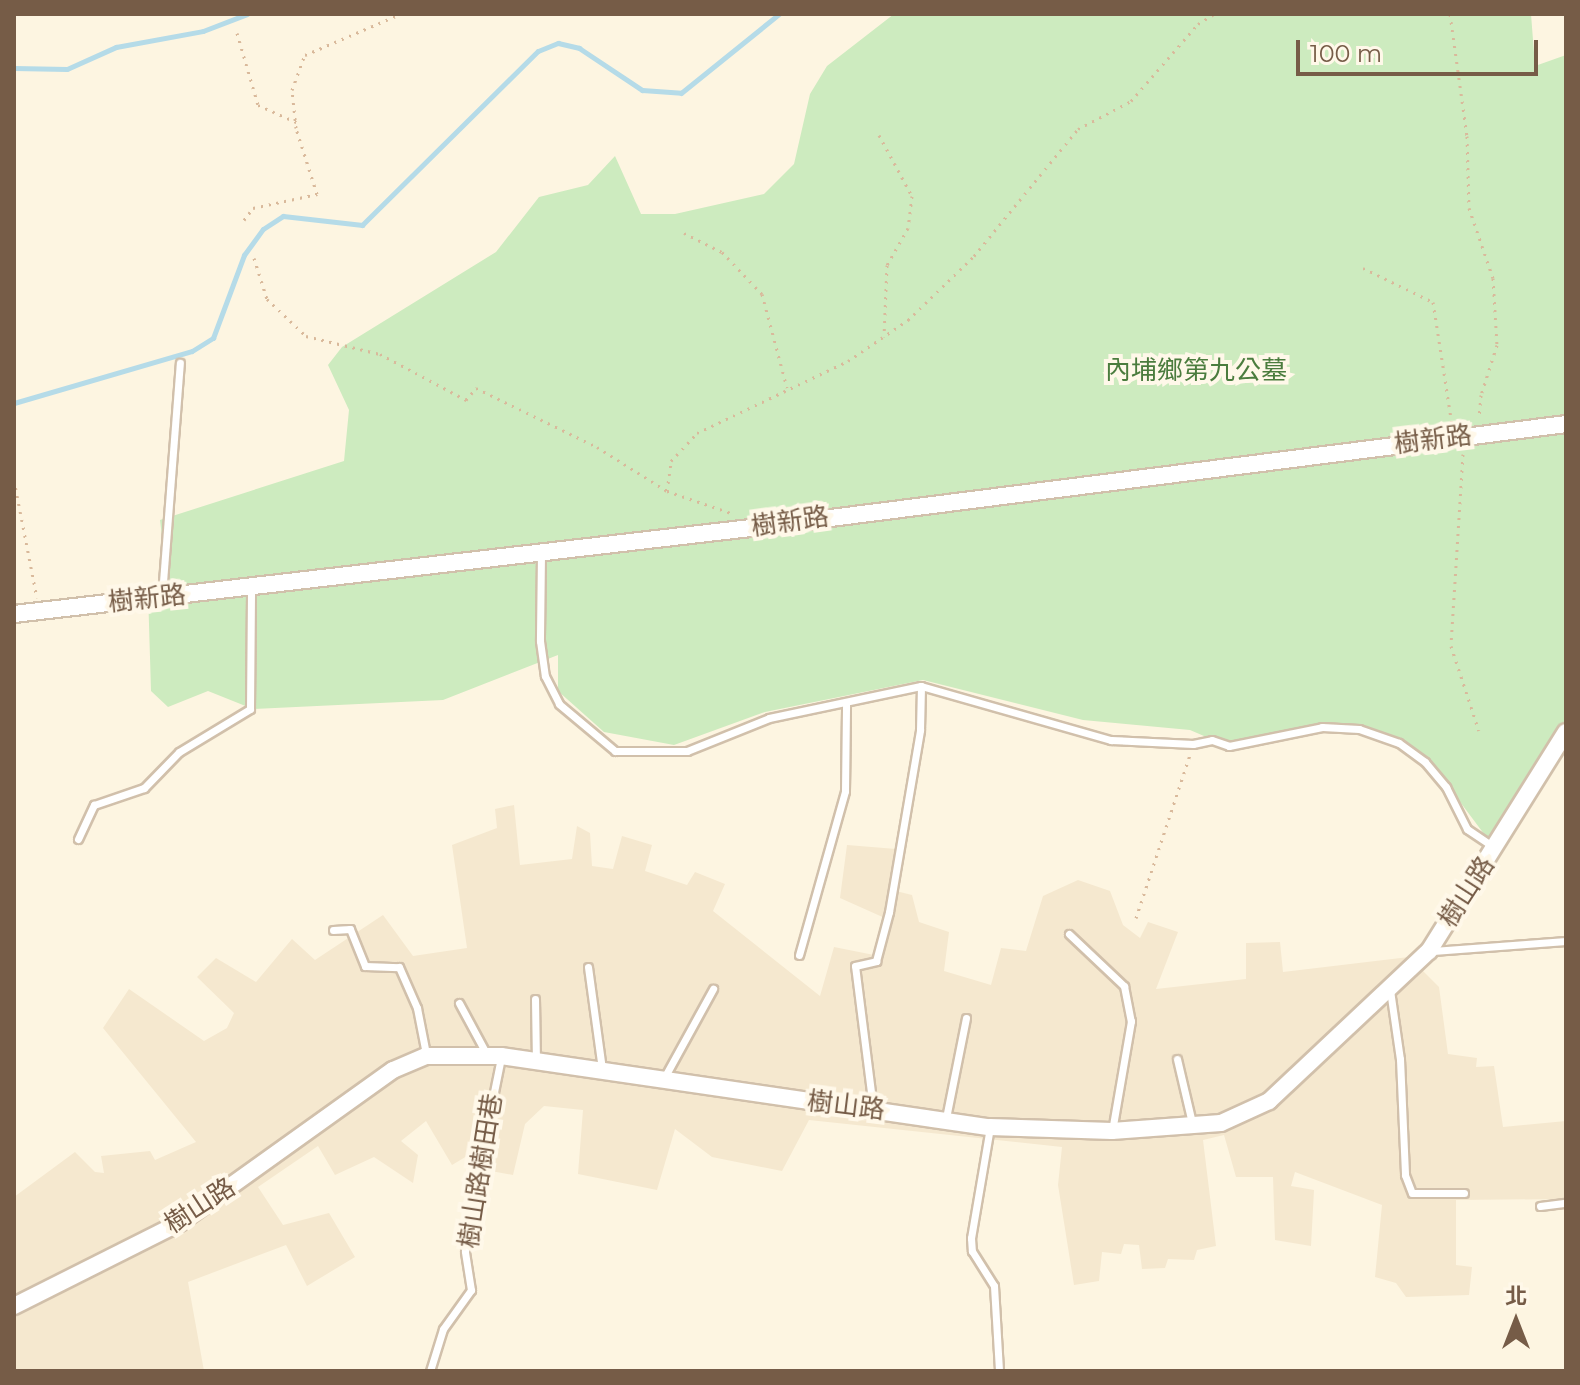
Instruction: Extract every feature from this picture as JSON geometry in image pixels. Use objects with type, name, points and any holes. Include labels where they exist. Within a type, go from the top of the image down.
[{"type":"street","name":"樹新路","points":[[14,614],[541,552],[1566,424]]},
{"type":"street","name":"樹山路","points":[[14,1306],[179,1223],[393,1070],[426,1056],[494,1055],[946,1118],[990,1127],[1112,1131],[1193,1128],[1221,1123],[1269,1101],[1429,951],[1566,732]]},
{"type":"lane","points":[[162,597],[180,363]]},
{"type":"lane","points":[[541,552],[540,641],[545,676],[559,704],[615,751],[687,751],[769,718],[846,705],[921,686],[1111,740],[1193,744],[1212,740],[1229,746],[1322,727],[1359,729],[1399,743],[1425,762],[1446,787],[1467,829],[1496,848]]},
{"type":"lane","points":[[78,839],[94,805],[144,788],[179,752],[250,709],[251,587]]},
{"type":"lane","points":[[873,1110],[855,966],[876,961],[889,912],[920,730],[921,686]]},
{"type":"lane","points":[[799,955],[845,791],[846,705]]},
{"type":"lane","points":[[333,930],[350,929],[365,966],[399,967],[417,1008],[426,1056]]},
{"type":"lane","points":[[1069,934],[1124,986],[1131,1021],[1112,1131]]},
{"type":"lane","points":[[1429,951],[1566,941]]},
{"type":"lane","points":[[588,967],[603,1071]]},
{"type":"lane","points":[[1389,988],[1400,1059],[1405,1175],[1412,1193],[1464,1193]]},
{"type":"lane","points":[[663,1080],[713,989]]},
{"type":"lane","points":[[535,999],[536,1061]]},
{"type":"lane","points":[[459,1003],[494,1055]]},
{"type":"lane","points":[[946,1118],[966,1018]]},
{"type":"lane","name":"樹山路樹田巷","points":[[430,1371],[443,1329],[471,1290],[467,1238],[494,1055]]},
{"type":"lane","points":[[1177,1059],[1193,1128]]},
{"type":"lane","points":[[990,1127],[971,1238],[972,1251],[994,1286],[999,1371]]},
{"type":"lane","points":[[1540,1206],[1566,1203]]},
{"type":"path","points":[[244,220],[253,208],[317,194],[296,122],[292,90],[305,55],[400,14]]},
{"type":"path","points":[[667,491],[671,461],[697,433],[848,361],[908,320],[974,256],[1078,129],[1131,101],[1198,24],[1214,14]]},
{"type":"path","points":[[1450,14],[1467,136],[1469,208],[1493,278],[1497,345],[1481,395],[1479,434],[1464,444],[1451,646],[1479,731]]},
{"type":"path","points":[[237,33],[258,105],[296,122]]},
{"type":"path","points":[[879,135],[912,196],[908,228],[887,265],[884,337]]},
{"type":"path","points":[[684,233],[722,252],[762,294],[787,388]]},
{"type":"path","points":[[254,258],[267,299],[306,336],[380,354],[466,400],[476,388],[597,447],[667,491],[739,516]]},
{"type":"path","points":[[1363,268],[1433,302],[1454,436]]},
{"type":"path","points":[[14,480],[40,611]]},
{"type":"path","points":[[1136,918],[1193,744]]},
{"type":"shaded area","points":[[514,805],[520,865],[572,859],[577,826],[590,833],[592,866],[613,869],[622,836],[652,845],[645,871],[687,885],[695,872],[725,884],[713,911],[820,996],[834,947],[884,957],[887,919],[840,898],[847,845],[896,849],[896,891],[912,895],[919,922],[949,932],[944,971],[991,985],[1001,948],[1026,951],[1043,896],[1078,880],[1110,891],[1123,925],[1140,938],[1148,922],[1178,932],[1156,989],[1246,979],[1246,943],[1280,942],[1283,972],[1409,957],[1439,987],[1448,1054],[1477,1058],[1476,1067],[1494,1066],[1503,1127],[1566,1121],[1566,1199],[1456,1200],[1456,1265],[1472,1267],[1469,1295],[1406,1297],[1396,1283],[1375,1277],[1382,1205],[1295,1172],[1291,1186],[1314,1190],[1311,1246],[1275,1240],[1273,1177],[1236,1177],[1224,1135],[1203,1140],[1216,1246],[1197,1250],[1194,1260],[1168,1259],[1165,1268],[1142,1269],[1139,1245],[1124,1244],[1121,1254],[1102,1252],[1099,1281],[1074,1285],[1058,1185],[1062,1147],[809,1120],[782,1171],[712,1157],[675,1129],[657,1190],[578,1174],[583,1110],[544,1106],[525,1124],[513,1175],[480,1169],[482,1147],[452,1165],[426,1121],[401,1141],[418,1155],[413,1183],[374,1157],[335,1175],[318,1146],[258,1187],[283,1225],[329,1213],[355,1257],[307,1286],[286,1245],[188,1282],[204,1371],[14,1371],[14,1197],[75,1152],[95,1172],[104,1173],[101,1156],[150,1151],[155,1160],[196,1142],[103,1028],[129,989],[204,1041],[227,1028],[234,1013],[197,977],[216,958],[256,982],[292,939],[315,960],[383,915],[413,956],[467,948],[452,845],[497,828],[495,809]]},
{"type":"green space","name":"內埔鄉第九公墓","points":[[894,14],[1531,14],[1535,66],[1566,55],[1566,730],[1490,842],[1434,767],[1394,743],[1356,731],[1321,726],[1247,749],[1232,748],[1190,730],[1083,720],[923,680],[765,712],[674,745],[604,732],[558,691],[558,655],[443,700],[253,709],[208,691],[168,707],[151,691],[148,591],[168,588],[160,520],[344,461],[349,410],[328,365],[342,347],[496,252],[539,197],[588,185],[615,156],[641,214],[675,214],[764,194],[794,164],[810,94],[827,66]]},
{"type":"waterway","points":[[14,68],[67,69],[116,47],[203,31],[247,14]]},
{"type":"waterway","points":[[14,403],[192,351],[213,338],[244,255],[263,229],[283,216],[362,225],[538,51],[558,43],[579,48],[642,90],[681,93],[779,14]]}]
